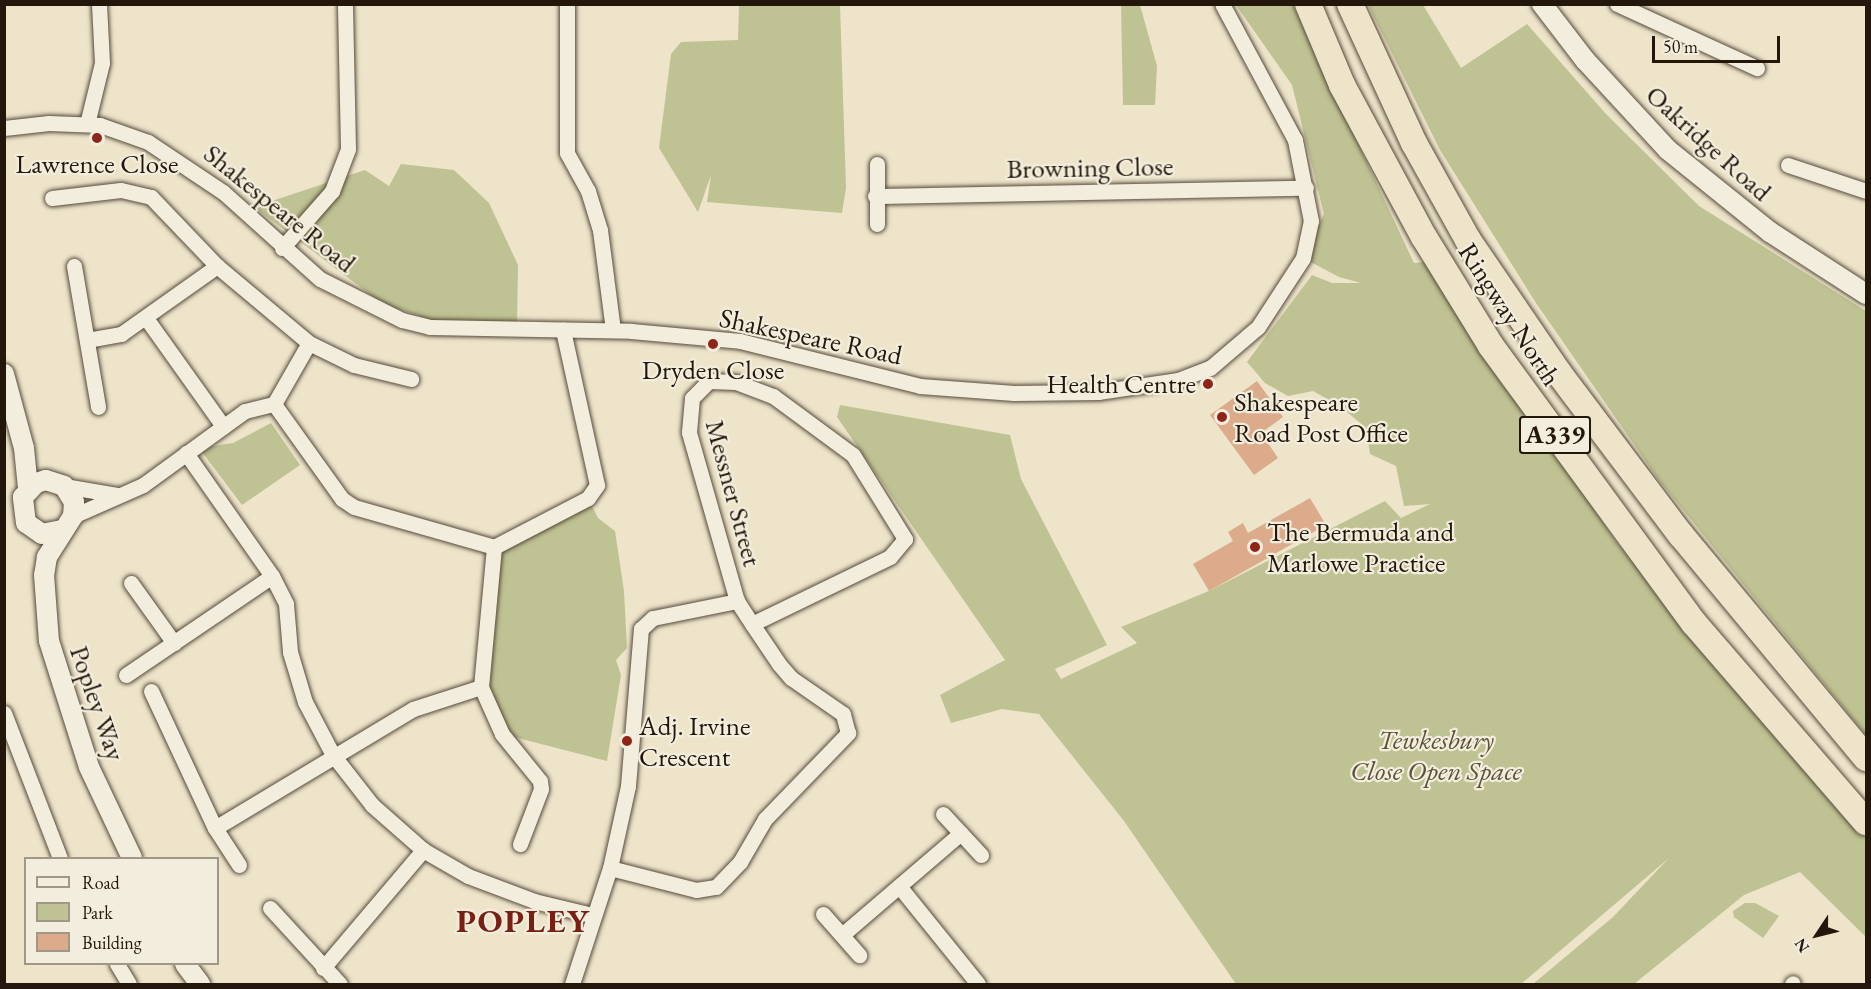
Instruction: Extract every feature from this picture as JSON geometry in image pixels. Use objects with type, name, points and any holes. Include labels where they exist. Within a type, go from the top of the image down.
[{"type":"highway","name":"Ringway North","points":[[1308,4],[1342,85],[1424,237],[1491,346],[1694,623],[1866,822]]},
{"type":"highway","name":"Ringway North","points":[[1350,4],[1414,143],[1468,240],[1558,372],[1681,535],[1866,758]]},
{"type":"street","points":[[87,124],[102,63],[99,4]]},
{"type":"street","points":[[282,248],[332,191],[348,149],[345,4]]},
{"type":"street","points":[[567,4],[567,153],[588,191],[600,230],[613,330]]},
{"type":"street","name":"Shakespeare Road","points":[[4,128],[87,124],[148,142],[193,168],[320,279],[402,320],[467,329],[613,330],[740,341],[920,386],[1071,393],[1178,380],[1225,358],[1274,308],[1303,258],[1311,221],[1295,140],[1222,4]]},
{"type":"street","name":"Oakridge Road","points":[[1542,4],[1585,60],[1668,150],[1752,219],[1866,294]]},
{"type":"street","points":[[1617,4],[1641,10],[1758,68]]},
{"type":"street","points":[[877,164],[875,196],[877,224]]},
{"type":"street","points":[[1788,165],[1866,191]]},
{"type":"street","name":"Browning Close","points":[[875,196],[1306,188]]},
{"type":"street","points":[[52,198],[137,191],[168,211],[217,266],[309,343],[354,365],[411,379]]},
{"type":"street","points":[[74,266],[98,407]]},
{"type":"street","points":[[87,340],[121,334],[217,266]]},
{"type":"street","points":[[146,318],[223,426]]},
{"type":"street","points":[[274,404],[342,499],[354,507],[494,547],[588,498],[597,485],[563,330]]},
{"type":"street","points":[[33,530],[42,534],[118,495],[143,485],[245,411],[274,404],[309,343]]},
{"type":"street","points":[[4,374],[24,448],[46,485],[74,502],[67,523]]},
{"type":"street","name":"Messner Street","points":[[737,601],[688,432],[692,398],[709,381],[736,382],[773,396],[844,448],[891,512],[905,539],[890,557],[752,624]]},
{"type":"street","points":[[186,453],[272,576],[286,604],[290,652],[302,694],[333,755],[372,805],[423,850],[503,890],[592,915]]},
{"type":"street","points":[[47,557],[21,506],[46,485],[118,495]]},
{"type":"street","name":"Popley Way","points":[[67,523],[47,557],[42,593],[52,653],[89,767],[132,857]]},
{"type":"street","points":[[494,547],[481,687],[502,734],[540,781],[541,789],[520,844]]},
{"type":"street","points":[[126,675],[272,576]]},
{"type":"street","points":[[131,583],[174,644]]},
{"type":"street","points":[[572,984],[592,915],[610,868],[633,760],[641,629],[653,618],[737,601],[791,678],[843,714],[848,733],[765,819],[740,862],[716,887],[696,890],[610,868]]},
{"type":"street","points":[[215,828],[413,709],[481,687]]},
{"type":"street","points":[[151,691],[172,730],[215,828],[239,865]]},
{"type":"street","points":[[4,713],[10,748],[60,857]]},
{"type":"street","points":[[943,814],[981,855]]},
{"type":"street","points":[[843,934],[961,833]]},
{"type":"street","points":[[323,968],[423,850]]},
{"type":"street","points":[[899,886],[978,984]]},
{"type":"street","points":[[270,908],[340,984]]},
{"type":"street","points":[[823,914],[843,934],[859,955]]},
{"type":"street","points":[[118,965],[129,984]]},
{"type":"street","points":[[186,965],[200,984]]},
{"type":"green space","points":[[739,5],[840,5],[846,188],[842,213],[707,202],[711,175],[698,212],[659,148],[671,54],[681,42],[738,40]]},
{"type":"green space","points":[[1121,5],[1140,5],[1157,66],[1155,105],[1123,105]]},
{"type":"green space","name":"Tewkesbury Close Open Space","points":[[1236,5],[1293,5],[1414,263],[1427,262],[1617,543],[1866,839],[1866,937],[1800,872],[1744,895],[1634,984],[1533,984],[1613,917],[1669,858],[1521,984],[1236,984],[1124,821],[1039,714],[1002,709],[951,723],[940,695],[1005,660],[837,417],[840,405],[1010,435],[1021,479],[1107,645],[1055,669],[1061,679],[1137,643],[1121,627],[1209,591],[1385,501],[1401,518],[1430,504],[1404,506],[1396,466],[1370,454],[1366,428],[1340,406],[1313,391],[1288,396],[1265,383],[1247,362],[1312,275],[1332,283],[1361,283],[1339,277],[1303,258],[1324,214],[1292,85]]},
{"type":"green space","points":[[1368,5],[1423,5],[1461,68],[1527,24],[1606,114],[1699,206],[1866,311],[1866,735],[1658,479],[1536,303],[1440,150]]},
{"type":"green space","points":[[401,164],[454,170],[489,203],[518,265],[517,326],[460,329],[383,304],[254,207],[365,170],[389,186]]},
{"type":"green space","points":[[271,423],[300,465],[242,505],[199,448],[233,443]]},
{"type":"green space","points":[[588,498],[598,518],[615,531],[624,591],[627,648],[616,660],[621,675],[607,761],[502,734],[481,687],[494,638],[494,547]]},
{"type":"green space","points":[[1745,903],[1755,903],[1779,916],[1763,938],[1734,917],[1733,911]]},
{"type":"building","points":[[1257,381],[1283,417],[1261,433],[1278,458],[1254,475],[1210,415]]},
{"type":"building","name":"The Bermuda and Marlowe Practice","points":[[1310,498],[1326,525],[1209,591],[1193,564],[1233,541],[1228,532],[1243,523],[1248,533]]},
{"type":"place","name":"Lawrence Close","points":[[97,138]]},
{"type":"place","name":"Dryden Close","points":[[713,344]]},
{"type":"place","name":"Health Centre","points":[[1208,384]]},
{"type":"place","name":"Shakespeare Road Post Office","points":[[1222,417]]},
{"type":"place","name":"The Bermuda and Marlowe Practice","points":[[1255,547]]},
{"type":"place","name":"Adj. Irvine Crescent","points":[[627,741]]},
{"type":"district","name":"POPLEY","points":[[523,921]]}]
